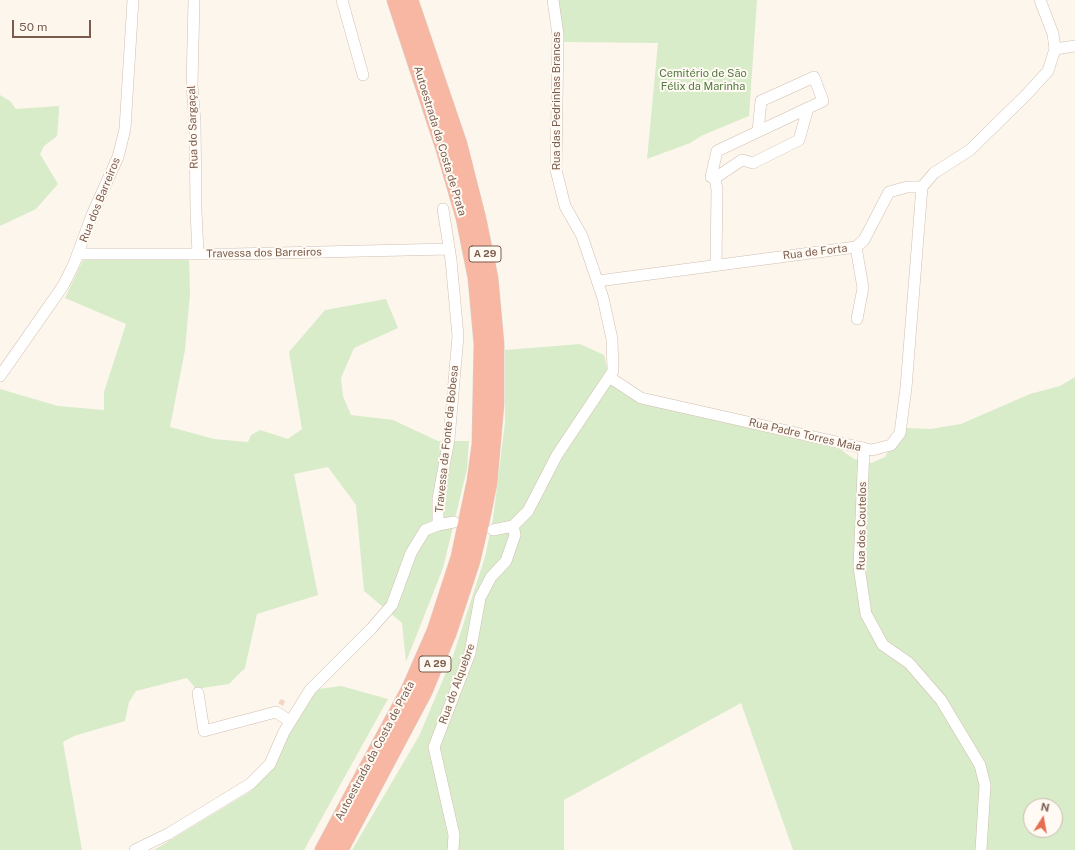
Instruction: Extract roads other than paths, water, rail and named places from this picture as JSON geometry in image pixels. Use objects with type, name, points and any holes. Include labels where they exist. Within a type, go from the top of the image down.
[{"type":"highway","name":"Autoestrada da Costa de Prata","points":[[323,850],[410,688],[435,631],[459,557],[475,481],[480,444],[482,344],[476,278],[464,218],[444,149],[395,0]]},
{"type":"highway","name":"Autoestrada da Costa de Prata","points":[[340,850],[424,692],[448,634],[472,561],[482,518],[489,483],[496,404],[496,344],[490,278],[478,219],[459,144],[410,0]]},
{"type":"street","name":"Rua dos Barreiros","points":[[0,376],[63,286],[78,254],[92,215],[118,157],[125,129],[133,0]]},
{"type":"street","name":"Rua do Sargaçal","points":[[194,0],[192,86],[195,123],[198,254]]},
{"type":"street","points":[[342,0],[363,75]]},
{"type":"street","name":"Rua das Pedrinhas Brancas","points":[[513,526],[528,511],[557,455],[613,371],[612,339],[598,281],[582,236],[565,206],[556,170],[558,35],[553,0]]},
{"type":"street","points":[[922,187],[934,173],[970,150],[1027,94],[1048,71],[1055,48],[1053,34],[1040,0]]},
{"type":"street","points":[[1055,48],[1075,46]]},
{"type":"street","points":[[716,265],[717,190],[715,178],[711,177],[717,151],[823,101],[814,77],[761,101],[758,131]]},
{"type":"street","points":[[715,178],[742,160],[753,163],[799,140],[808,108]]},
{"type":"street","name":"Rua de Forta","points":[[598,281],[856,247],[864,240],[889,192],[907,187],[922,187]]},
{"type":"street","name":"Rua Padre Torres Maia","points":[[609,377],[641,398],[872,450],[891,445],[900,433],[906,388],[922,187]]},
{"type":"street","name":"Travessa da Fonte da Bobesa","points":[[438,525],[438,499],[449,439],[458,336],[449,249],[443,209]]},
{"type":"street","points":[[856,247],[863,288],[857,319]]},
{"type":"street","name":"Travessa dos Barreiros","points":[[78,254],[198,254],[449,249]]},
{"type":"street","name":"Rua dos Coutelos","points":[[864,448],[859,567],[866,614],[883,645],[908,663],[941,700],[980,765],[985,785],[981,850]]},
{"type":"street","points":[[135,850],[168,834],[250,784],[270,764],[290,721],[310,690],[371,629],[392,605],[411,553],[425,530],[438,525],[454,522]]},
{"type":"street","points":[[493,530],[513,526]]},
{"type":"street","name":"Rua do Alquebre","points":[[452,850],[454,835],[434,747],[470,653],[480,598],[491,577],[506,560],[515,535],[513,526]]},
{"type":"street","points":[[198,693],[204,731],[276,712],[290,721]]},
{"type":"park label","name":"Cemitério de São Félix da Marinha","points":[[703,80]]}]
